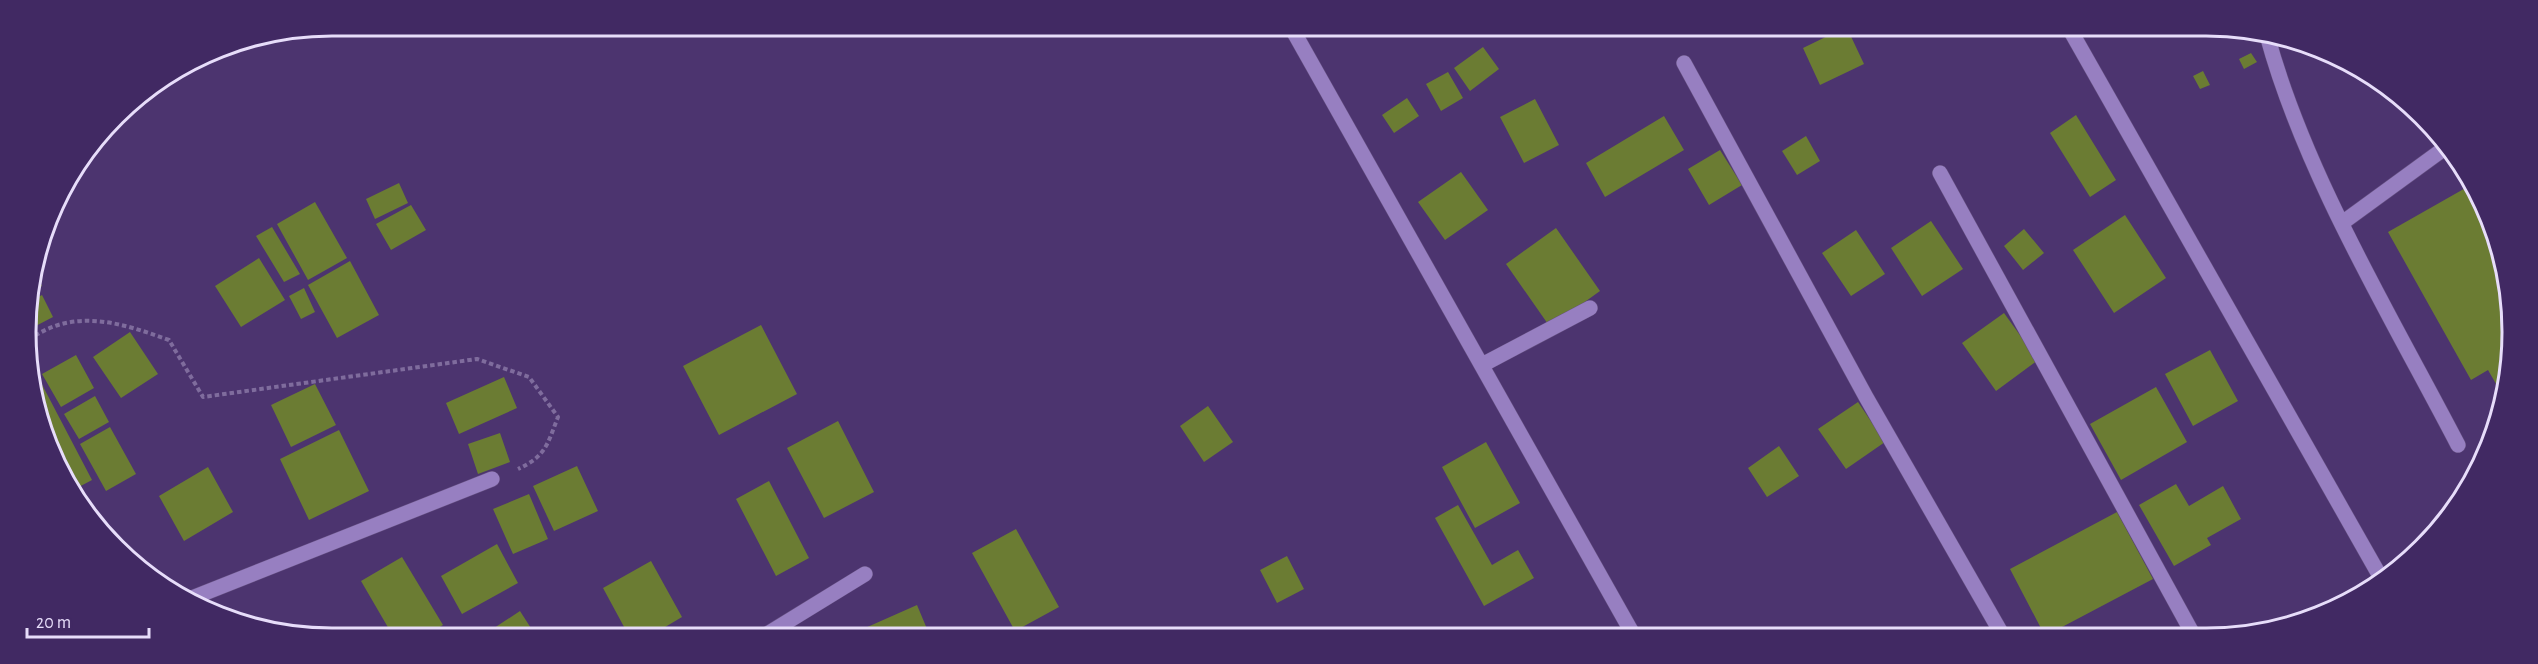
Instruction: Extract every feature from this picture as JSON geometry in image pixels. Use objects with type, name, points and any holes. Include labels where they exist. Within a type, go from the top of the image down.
[{"type":"street","points":[[1296,36],[1630,628]]},
{"type":"street","points":[[2074,36],[2378,573]]},
{"type":"street","points":[[2269,43],[2280,83],[2342,223],[2458,445]]},
{"type":"street","points":[[1684,63],[1866,397],[1998,628]]},
{"type":"street","points":[[2342,223],[2440,151]]},
{"type":"street","points":[[1940,173],[2190,628]]},
{"type":"street","points":[[1482,365],[1590,308]]},
{"type":"street","points":[[198,596],[492,479]]},
{"type":"street","points":[[777,628],[865,574]]},
{"type":"path","points":[[36,335],[46,327],[76,321],[123,324],[169,340],[203,397],[477,359],[529,376],[558,417],[548,443],[537,460],[492,479]]},
{"type":"building","points":[[1828,36],[1851,36],[1864,64],[1820,85],[1803,48]]},
{"type":"building","points":[[1483,47],[1499,69],[1470,91],[1454,68]]},
{"type":"building","points":[[2251,53],[2257,62],[2244,69],[2239,59]]},
{"type":"building","points":[[2203,71],[2210,85],[2200,89],[2193,76]]},
{"type":"building","points":[[1448,72],[1463,98],[1441,111],[1426,84]]},
{"type":"building","points":[[1407,98],[1419,116],[1394,133],[1382,115]]},
{"type":"building","points":[[1535,99],[1559,145],[1524,163],[1500,117]]},
{"type":"building","points":[[2076,115],[2116,180],[2090,197],[2050,133]]},
{"type":"building","points":[[1664,116],[1684,150],[1605,197],[1586,163]]},
{"type":"building","points":[[1806,136],[1820,161],[1797,175],[1782,151]]},
{"type":"building","points":[[1720,150],[1742,185],[1709,205],[1688,169]]},
{"type":"building","points":[[1461,172],[1488,210],[1445,240],[1418,202]]},
{"type":"building","points":[[399,183],[408,203],[375,219],[366,199]]},
{"type":"building","points":[[2464,189],[2486,237],[2496,274],[2502,332],[2497,385],[2488,370],[2471,380],[2388,232]]},
{"type":"building","points":[[315,202],[347,258],[308,280],[277,224]]},
{"type":"building","points":[[411,205],[426,230],[391,250],[376,224]]},
{"type":"building","points":[[2125,215],[2166,278],[2114,313],[2073,250]]},
{"type":"building","points":[[1931,221],[1963,269],[1922,296],[1891,248]]},
{"type":"building","points":[[272,227],[300,274],[284,282],[256,236]]},
{"type":"building","points":[[1556,228],[1600,291],[1550,327],[1506,264]]},
{"type":"building","points":[[2024,229],[2044,253],[2023,270],[2004,246]]},
{"type":"building","points":[[1856,230],[1885,274],[1851,296],[1822,253]]},
{"type":"building","points":[[259,258],[285,300],[241,327],[215,286]]},
{"type":"building","points":[[350,261],[379,315],[337,338],[308,285]]},
{"type":"building","points":[[304,288],[315,312],[301,319],[289,296]]},
{"type":"building","points":[[42,295],[53,317],[36,326],[37,313],[39,297]]},
{"type":"building","points":[[2004,313],[2038,360],[1996,391],[1962,343]]},
{"type":"building","points":[[761,325],[797,394],[719,435],[683,366]]},
{"type":"building","points":[[130,332],[158,374],[121,398],[93,357]]},
{"type":"building","points":[[2210,350],[2238,401],[2193,426],[2165,374]]},
{"type":"building","points":[[76,355],[94,388],[61,407],[42,374]]},
{"type":"building","points":[[504,377],[517,408],[459,434],[446,403]]},
{"type":"building","points":[[41,382],[92,480],[80,486],[67,463],[46,409]]},
{"type":"building","points":[[315,384],[336,425],[291,447],[271,405]]},
{"type":"building","points":[[2156,387],[2187,442],[2121,480],[2090,424]]},
{"type":"building","points":[[95,396],[109,422],[79,439],[64,414]]},
{"type":"building","points":[[1858,402],[1885,442],[1846,469],[1818,429]]},
{"type":"building","points":[[1208,406],[1233,442],[1204,462],[1180,426]]},
{"type":"building","points":[[838,421],[874,492],[824,518],[787,448]]},
{"type":"building","points":[[110,427],[136,474],[106,491],[80,444]]},
{"type":"building","points":[[339,430],[369,491],[309,520],[280,459]]},
{"type":"building","points":[[500,433],[510,462],[478,474],[468,444]]},
{"type":"building","points":[[1486,442],[1520,503],[1475,528],[1442,467]]},
{"type":"building","points":[[1779,446],[1799,476],[1767,497],[1748,468]]},
{"type":"building","points":[[577,466],[598,511],[554,531],[533,486]]},
{"type":"building","points":[[208,467],[233,512],[184,541],[159,496]]},
{"type":"building","points":[[769,481],[809,558],[776,576],[736,499]]},
{"type":"building","points":[[2176,484],[2189,506],[2223,486],[2241,519],[2207,538],[2211,545],[2174,566],[2139,505]]},
{"type":"building","points":[[529,494],[548,539],[513,554],[493,509]]},
{"type":"building","points":[[1458,505],[1492,565],[1518,550],[1534,578],[1484,606],[1435,518]]},
{"type":"building","points":[[2117,512],[2153,579],[2060,628],[2041,628],[2010,569]]},
{"type":"building","points":[[1016,529],[1059,607],[1020,628],[1013,628],[972,553]]},
{"type":"building","points":[[497,544],[518,583],[462,614],[441,576]]},
{"type":"building","points":[[1287,556],[1304,589],[1277,603],[1260,570]]},
{"type":"building","points":[[402,557],[443,625],[438,628],[388,628],[361,581]]},
{"type":"building","points":[[651,561],[682,617],[663,628],[625,628],[603,588]]},
{"type":"building","points":[[917,605],[927,628],[865,628]]},
{"type":"building","points":[[520,611],[531,628],[494,628]]}]
